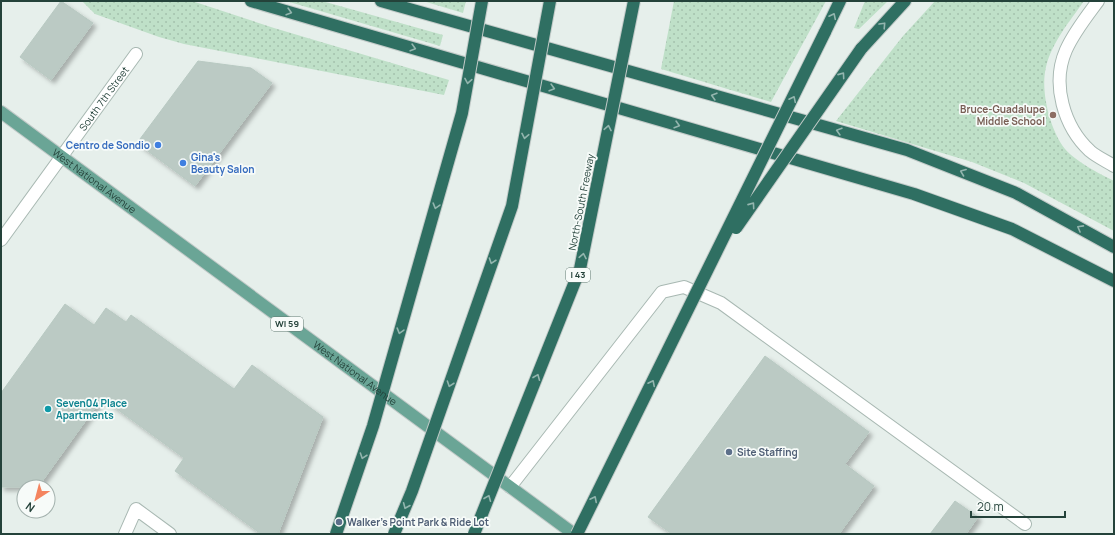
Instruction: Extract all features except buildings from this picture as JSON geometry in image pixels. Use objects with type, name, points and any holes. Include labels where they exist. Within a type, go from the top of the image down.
[{"type":"highway","points":[[251,1],[914,194],[1012,229],[1110,279],[1114,286]]},
{"type":"highway","points":[[381,1],[907,150],[1016,193],[1114,246]]},
{"type":"highway","points":[[336,534],[372,426],[462,113],[482,1]]},
{"type":"highway","points":[[394,534],[412,491],[512,206],[550,1]]},
{"type":"highway","name":"North-South Freeway","points":[[474,534],[580,269],[634,1]]},
{"type":"highway","points":[[576,534],[714,260],[840,1]]},
{"type":"highway","points":[[714,260],[861,49],[905,1]]},
{"type":"main road","name":"West National Avenue","points":[[1,112],[576,534]]},
{"type":"street","points":[[1098,1],[1079,26],[1065,51],[1060,77],[1062,108],[1072,130],[1091,152],[1114,166]]},
{"type":"street","name":"South 7th Street","points":[[2,235],[136,54]]},
{"type":"street","points":[[510,487],[662,292],[684,287],[721,303],[1025,524]]},
{"type":"street","points":[[125,534],[136,509],[170,534]]},
{"type":"green space","points":[[82,1],[192,1],[274,28],[449,80],[444,95],[184,44],[159,37],[95,14]]},
{"type":"green space","points":[[286,1],[322,1],[443,35],[440,46]]},
{"type":"green space","points":[[423,1],[466,1],[463,13]]},
{"type":"green space","points":[[674,1],[826,1],[771,102],[661,69]]},
{"type":"green space","points":[[865,1],[888,1],[859,29],[854,28]]},
{"type":"green space","points":[[935,1],[1084,1],[1052,49],[1044,77],[1045,98],[1055,132],[1069,154],[1081,163],[1114,181],[1114,231],[1024,183],[972,162],[836,121],[903,36]]},
{"type":"place","name":"Bruce-Guadalupe Middle School","points":[[1053,115]]},
{"type":"place","name":"Centro de Sondio","points":[[158,145]]},
{"type":"place","name":"Gina's Beauty Salon","points":[[183,163]]},
{"type":"place","name":"Seven04 Place Apartments","points":[[48,409]]},
{"type":"place","name":"Site Staffing","points":[[729,452]]},
{"type":"place","name":"Walker's Point Park & Ride Lot","points":[[339,522]]}]
